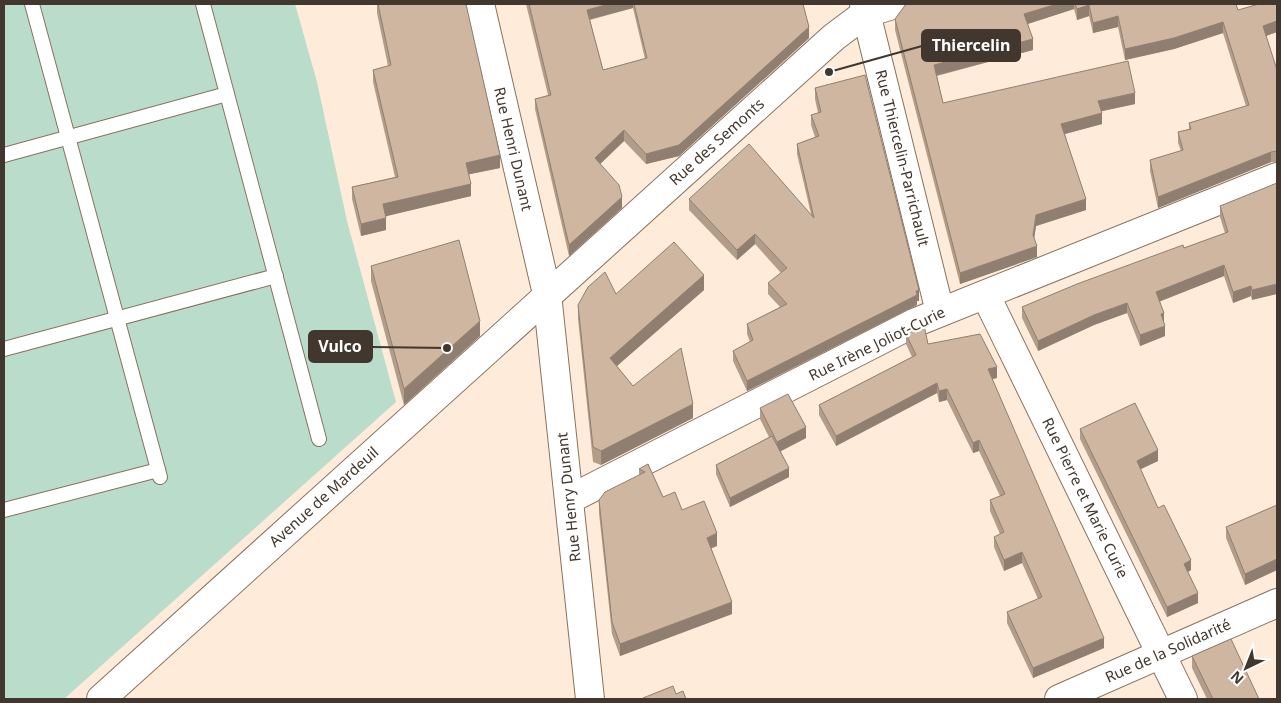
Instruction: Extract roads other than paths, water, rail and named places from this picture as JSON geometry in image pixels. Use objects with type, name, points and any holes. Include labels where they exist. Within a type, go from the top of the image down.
[{"type":"street","name":"Rue Henri Dunant","points":[[480,4],[547,294]]},
{"type":"street","name":"Rue des Semonts","points":[[547,294],[865,8],[896,4]]},
{"type":"street","name":"Rue Thiercelin-Parrichault","points":[[865,8],[940,312]]},
{"type":"street","name":"Rue Irène Joliot-Curie","points":[[570,499],[914,323],[986,296],[1277,177]]},
{"type":"street","name":"Rue Henry Dunant","points":[[547,294],[590,699]]},
{"type":"street","name":"Avenue de Mardeuil","points":[[100,699],[547,294]]},
{"type":"street","name":"Rue Pierre et Marie Curie","points":[[986,296],[1183,699]]},
{"type":"street","name":"Rue de la Solidarité","points":[[1058,699],[1277,603]]},
{"type":"lane","points":[[4,510],[159,474],[32,4]]},
{"type":"lane","points":[[203,4],[319,439]]},
{"type":"lane","points":[[4,155],[227,94]]},
{"type":"lane","points":[[4,349],[276,276]]},
{"type":"place","name":"Thiercelin","points":[[829,72]]},
{"type":"place","name":"Vulco","points":[[447,348]]}]
